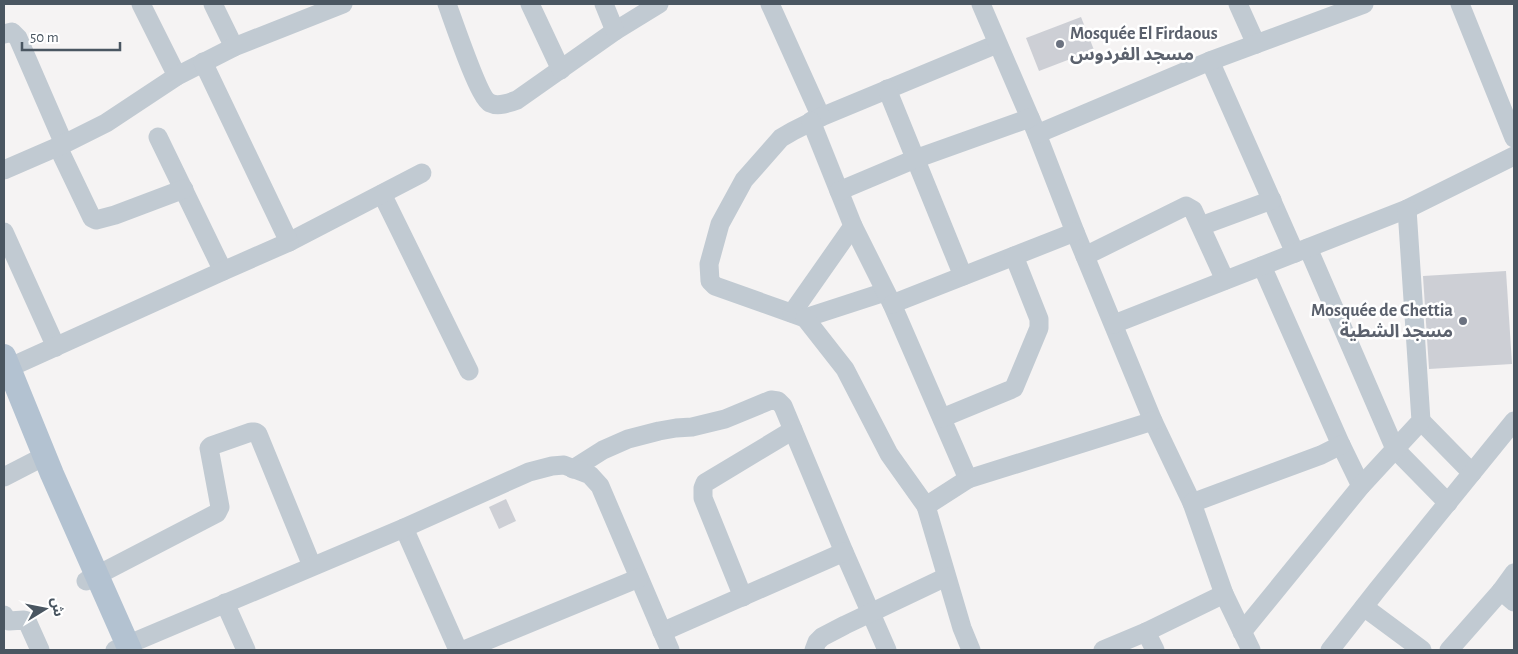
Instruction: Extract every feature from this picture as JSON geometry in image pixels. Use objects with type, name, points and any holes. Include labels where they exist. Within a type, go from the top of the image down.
[{"type":"main road","points":[[5,371],[35,461],[92,578]]},
{"type":"main road","points":[[5,371],[52,474],[121,649]]},
{"type":"street","points":[[140,4],[177,76]]},
{"type":"street","points":[[213,4],[234,47]]},
{"type":"street","points":[[4,170],[106,123],[177,76],[203,62],[234,47],[343,4]]},
{"type":"street","points":[[447,4],[478,85],[485,99],[491,104],[507,104],[516,100],[615,31],[660,4]]},
{"type":"street","points":[[530,4],[560,70]]},
{"type":"street","points":[[604,4],[615,31]]},
{"type":"street","points":[[770,4],[816,119],[853,226],[889,298],[968,479]]},
{"type":"street","points":[[980,4],[1033,126],[1153,420],[1192,503],[1224,594],[1251,650]]},
{"type":"street","points":[[1238,4],[1256,44]]},
{"type":"street","points":[[840,190],[915,159],[1033,126],[1364,4]]},
{"type":"street","points":[[1460,4],[1514,138]]},
{"type":"street","points":[[4,34],[12,32],[18,38],[92,218],[96,220],[115,215],[184,189]]},
{"type":"street","points":[[997,44],[816,119],[781,138],[744,180],[720,224],[709,264],[710,281],[714,286],[798,315],[889,298],[963,276],[1075,232]]},
{"type":"street","points":[[203,62],[289,242]]},
{"type":"street","points":[[1210,62],[1272,200],[1302,250],[1395,450],[1448,503]]},
{"type":"street","points":[[887,90],[963,276]]},
{"type":"street","points":[[158,137],[223,271]]},
{"type":"street","points":[[1114,324],[1407,209],[1514,156]]},
{"type":"street","points":[[5,371],[289,242],[422,173]]},
{"type":"street","points":[[382,194],[469,371]]},
{"type":"street","points":[[1201,226],[1272,200]]},
{"type":"street","points":[[1085,256],[1186,206],[1193,210],[1225,280]]},
{"type":"street","points":[[1407,209],[1421,421],[1472,474]]},
{"type":"street","points":[[798,315],[853,226]]},
{"type":"street","points":[[4,232],[56,347]]},
{"type":"street","points":[[942,418],[1014,388],[1039,328],[1039,318],[1014,256]]},
{"type":"street","points":[[1262,266],[1361,486]]},
{"type":"street","points":[[798,315],[845,369],[889,454],[926,506],[946,577],[971,650]]},
{"type":"street","points":[[573,469],[603,450],[628,439],[667,429],[692,427],[725,419],[772,400],[778,401],[783,406],[887,650]]},
{"type":"street","points":[[926,506],[968,479],[1153,420]]},
{"type":"street","points":[[1242,632],[1361,486],[1421,421]]},
{"type":"street","points":[[1330,650],[1514,421]]},
{"type":"street","points":[[743,596],[703,498],[703,488],[705,483],[793,430]]},
{"type":"street","points":[[92,578],[217,513],[220,507],[209,448],[251,432],[258,434],[312,566]]},
{"type":"street","points":[[1192,503],[1321,455],[1341,445]]},
{"type":"street","points":[[4,477],[35,461]]},
{"type":"street","points":[[121,649],[404,528],[529,472],[564,465],[590,476],[600,486],[670,650]]},
{"type":"street","points":[[404,528],[458,650]]},
{"type":"street","points":[[662,632],[844,552]]},
{"type":"street","points":[[1449,650],[1508,596],[1514,573]]},
{"type":"street","points":[[814,650],[819,639],[946,577]]},
{"type":"street","points":[[464,650],[639,578]]},
{"type":"street","points":[[1103,650],[1146,632],[1224,594]]},
{"type":"street","points":[[225,603],[246,650]]},
{"type":"street","points":[[1364,607],[1422,650]]},
{"type":"street","points":[[4,615],[9,621],[27,621],[40,650]]},
{"type":"street","points":[[1146,632],[1155,650]]},
{"type":"building","name":"Mosquée El Firdaous مسجد الفردوس","points":[[1081,17],[1094,50],[1039,71],[1026,38]]},
{"type":"building","name":"Mosquée de Chettia مسجد الشطية","points":[[1506,271],[1512,364],[1429,369],[1423,276]]},
{"type":"building","points":[[506,499],[516,521],[499,529],[489,507]]},
{"type":"place","name":"Mosquée El Firdaous مسجد الفردوس","points":[[1060,44]]},
{"type":"place","name":"Mosquée de Chettia مسجد الشطية","points":[[1463,321]]}]
